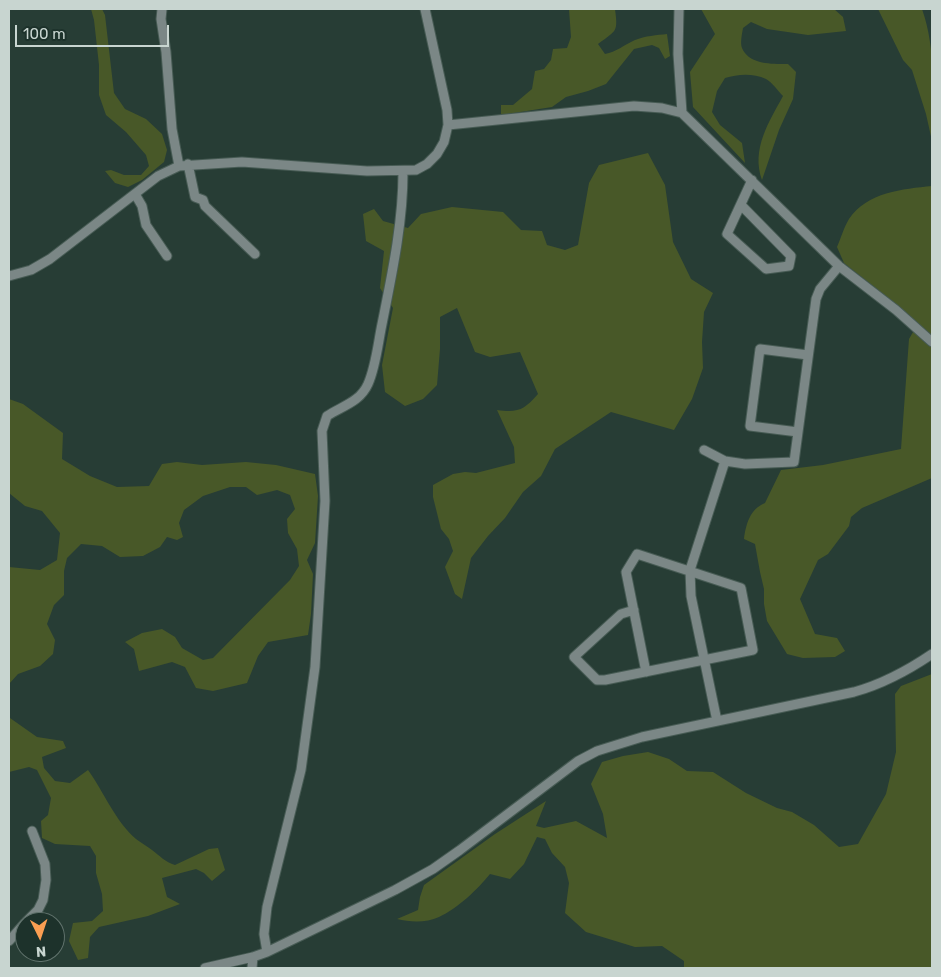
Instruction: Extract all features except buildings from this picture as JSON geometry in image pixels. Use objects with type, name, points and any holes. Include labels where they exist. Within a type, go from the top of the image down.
[{"type":"street","points":[[162,9],[161,19],[166,52],[172,129],[195,196],[203,200],[205,206],[254,254]]},
{"type":"street","points":[[9,276],[31,270],[50,259],[158,176],[184,165],[242,162],[403,172],[416,170],[427,164],[437,154],[444,142],[448,125],[447,110],[425,9]]},
{"type":"street","points":[[679,9],[678,54],[682,113]]},
{"type":"street","points":[[448,125],[634,106],[662,108],[682,113],[839,266],[896,310],[932,342]]},
{"type":"street","points":[[267,952],[264,934],[267,907],[301,770],[315,666],[325,501],[322,431],[327,416],[358,399],[368,384],[391,282],[403,194],[403,172]]},
{"type":"street","points":[[740,205],[791,256],[789,266],[766,269],[728,234],[740,205],[752,180]]},
{"type":"street","points":[[135,194],[142,206],[146,224],[167,256]]},
{"type":"street","points":[[704,450],[725,461],[745,464],[794,462],[816,299],[820,289],[839,266]]},
{"type":"street","points":[[798,432],[750,426],[760,349],[808,355]]},
{"type":"street","points":[[717,721],[691,596],[690,570],[725,461]]},
{"type":"street","points":[[634,610],[620,614],[574,657],[597,680],[646,672],[753,650],[741,588],[637,554],[626,572],[634,610],[646,672]]},
{"type":"street","points":[[205,968],[267,952],[395,890],[433,869],[578,761],[597,751],[623,742],[854,692],[874,686],[914,666],[932,654]]},
{"type":"street","points":[[32,831],[45,864],[46,880],[43,900],[36,912]]},
{"type":"street","points":[[252,968],[253,957]]},
{"type":"green space","points":[[91,9],[102,9],[105,15],[114,93],[125,109],[146,119],[162,134],[167,150],[164,162],[142,180],[128,187],[115,183],[105,171],[111,170],[124,175],[141,175],[149,166],[146,155],[126,132],[106,115],[99,95],[99,65]]},
{"type":"green space","points":[[569,9],[615,9],[615,30],[598,44],[605,54],[639,39],[667,34],[670,56],[665,59],[659,48],[652,45],[634,49],[606,84],[566,97],[552,107],[501,115],[501,105],[513,105],[532,89],[535,71],[544,69],[551,60],[553,49],[567,48],[571,37]]},
{"type":"green space","points":[[701,9],[834,9],[843,17],[846,31],[808,35],[767,29],[751,22],[743,28],[741,46],[745,54],[756,61],[788,64],[796,72],[793,99],[779,130],[762,180],[759,169],[760,147],[767,126],[783,96],[768,80],[751,75],[725,78],[717,91],[712,112],[720,125],[742,143],[745,163],[693,107],[690,72],[715,34]]},
{"type":"green space","points":[[878,9],[922,9],[927,25],[932,58],[932,141],[926,114],[912,70],[903,60]]},
{"type":"green space","points":[[648,153],[665,185],[673,242],[691,279],[713,293],[704,312],[703,368],[692,399],[674,430],[611,412],[555,449],[541,476],[523,492],[505,518],[471,558],[462,599],[455,594],[445,567],[453,551],[449,539],[441,529],[433,497],[433,485],[453,474],[476,473],[515,463],[514,447],[497,410],[510,411],[520,409],[529,404],[538,394],[520,352],[490,357],[475,352],[457,308],[440,317],[437,385],[423,399],[405,406],[385,392],[382,365],[393,308],[380,288],[384,251],[366,241],[363,214],[374,209],[383,221],[408,228],[421,214],[452,207],[503,212],[521,230],[542,231],[547,245],[565,250],[578,245],[589,183],[599,165]]},
{"type":"green space","points":[[932,186],[932,478],[862,508],[851,517],[849,526],[828,554],[818,560],[800,599],[815,634],[837,638],[845,651],[835,657],[803,658],[787,654],[767,621],[764,589],[755,544],[744,539],[746,528],[752,513],[765,503],[781,470],[823,465],[901,449],[909,339],[916,327],[877,289],[844,263],[837,247],[849,219],[865,203],[886,193]]},
{"type":"green space","points":[[9,399],[23,404],[63,433],[62,459],[90,476],[117,487],[149,486],[162,464],[177,462],[202,465],[246,462],[276,465],[315,474],[318,496],[315,543],[307,560],[313,574],[308,635],[268,642],[258,656],[247,683],[213,691],[196,688],[185,667],[172,662],[139,671],[134,649],[125,642],[142,633],[162,629],[175,637],[182,648],[203,660],[213,658],[290,580],[299,566],[297,549],[288,533],[287,519],[295,509],[290,495],[277,490],[257,495],[246,487],[230,487],[203,496],[184,510],[179,523],[183,537],[177,540],[167,537],[160,547],[143,556],[120,557],[102,546],[81,544],[67,558],[64,571],[64,595],[54,605],[47,624],[55,640],[53,654],[40,666],[18,674],[9,684],[9,567],[40,570],[57,560],[60,533],[42,511],[25,506],[9,493]]},
{"type":"green space","points":[[932,674],[932,968],[684,968],[684,961],[662,946],[635,947],[586,932],[565,913],[569,883],[565,867],[552,853],[545,839],[537,837],[524,864],[510,879],[490,874],[460,904],[434,919],[407,921],[397,919],[418,910],[424,885],[495,834],[546,801],[536,826],[544,828],[576,821],[607,838],[603,814],[591,784],[602,762],[623,756],[648,752],[669,759],[687,771],[713,772],[746,793],[777,808],[792,812],[814,825],[839,847],[858,844],[886,794],[896,752],[895,694],[901,686]]},
{"type":"green space","points":[[9,715],[10,718],[37,737],[63,741],[66,748],[42,757],[44,768],[55,781],[70,783],[88,770],[122,824],[136,839],[163,859],[175,865],[209,849],[218,848],[225,870],[212,881],[204,873],[196,869],[162,878],[167,897],[180,904],[148,916],[99,927],[90,937],[88,958],[78,960],[69,941],[73,923],[92,921],[103,911],[102,894],[96,873],[96,856],[90,846],[55,844],[42,838],[41,821],[48,815],[51,798],[37,770],[29,767],[9,772]]}]
